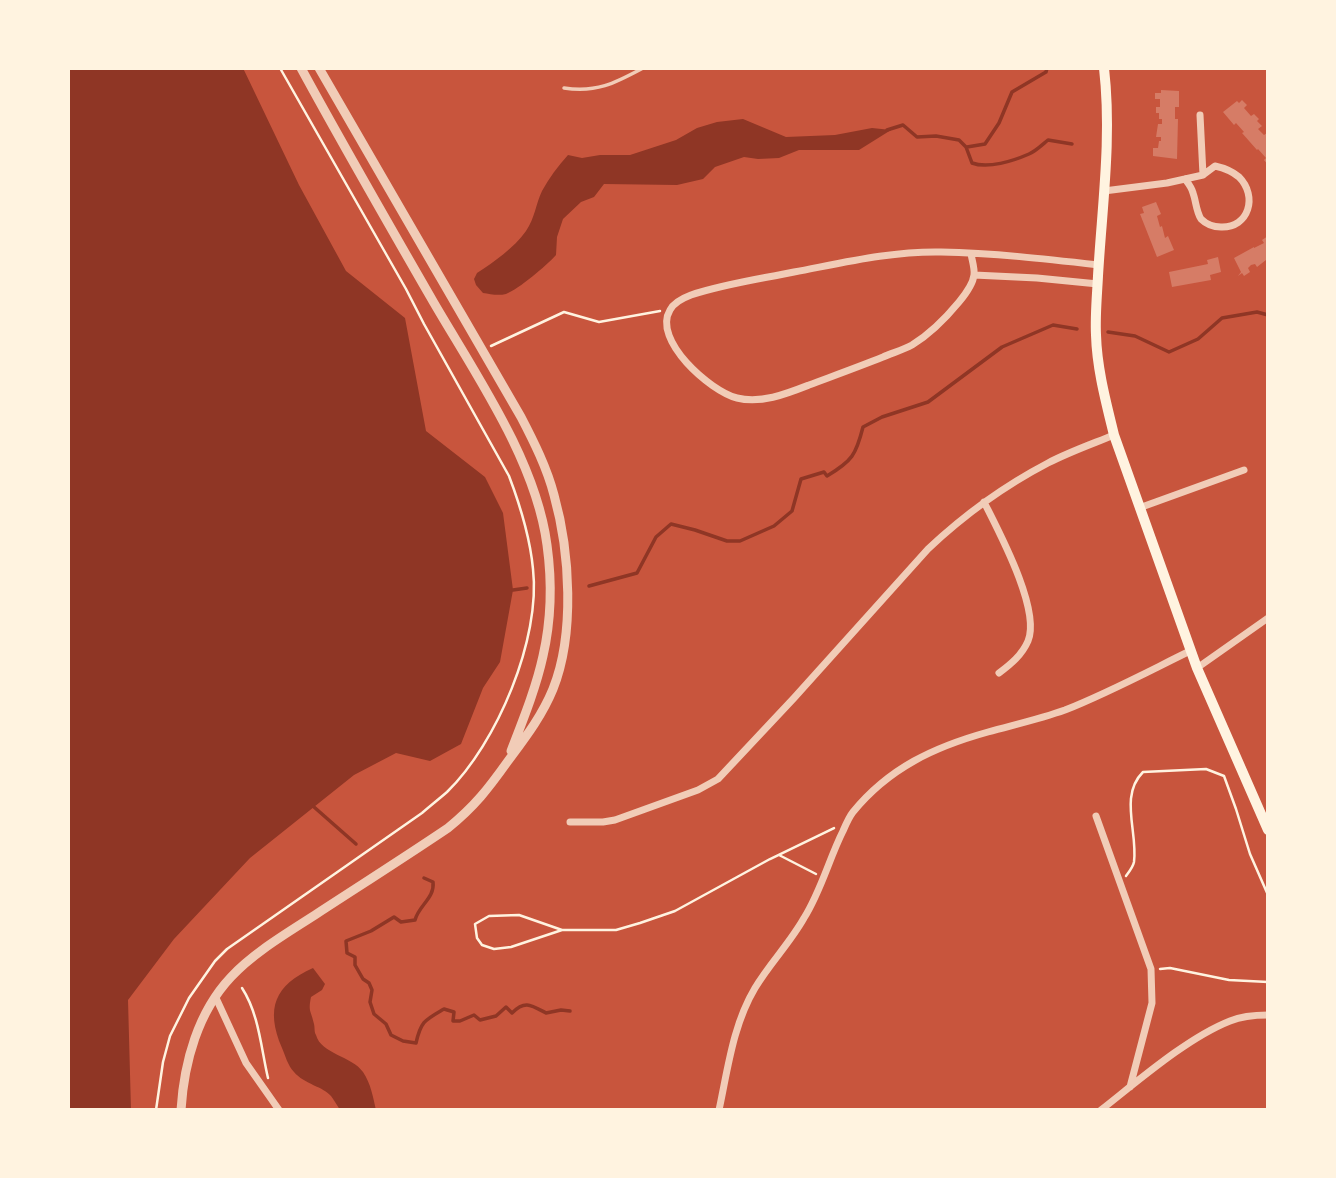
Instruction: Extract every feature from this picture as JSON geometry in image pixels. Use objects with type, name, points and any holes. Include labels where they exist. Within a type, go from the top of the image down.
[{"type":"main road","points":[[1104,68],[1107,121],[1097,346],[1114,435],[1190,651],[1264,811],[1268,830]]},
{"type":"street","points":[[301,68],[496,411],[529,476],[540,510],[549,569],[547,634],[535,687],[506,763]]},
{"type":"street","points":[[181,1110],[192,1048],[205,1015],[231,977],[252,958],[291,931],[448,828],[479,801],[544,710],[560,667],[567,616],[566,561],[562,528],[547,472],[538,450],[319,68]]},
{"type":"street","points":[[1200,115],[1203,175]]},
{"type":"street","points":[[1104,191],[1167,183],[1185,179],[1203,175],[1215,166],[1227,169],[1246,186],[1250,197],[1245,216],[1237,224],[1226,227],[1213,226],[1202,220],[1193,191],[1185,179]]},
{"type":"street","points":[[971,254],[975,275],[969,288],[930,333],[911,345],[805,387],[767,399],[737,398],[723,393],[699,376],[668,334],[666,321],[670,309],[679,300],[704,292],[860,260],[940,252],[971,254],[1099,265]]},
{"type":"street","points":[[975,275],[1098,284]]},
{"type":"street","points":[[570,822],[615,820],[698,790],[718,779],[944,534],[984,502],[1046,464],[1114,435]]},
{"type":"street","points":[[1139,508],[1244,470]]},
{"type":"street","points":[[984,502],[1021,584],[1030,617],[1029,639],[1018,658],[999,673]]},
{"type":"street","points":[[1197,668],[1268,618]]},
{"type":"street","points":[[719,1110],[732,1046],[746,1006],[756,987],[806,915],[852,813],[879,785],[916,758],[962,739],[1063,711],[1190,651]]},
{"type":"street","points":[[1096,816],[1151,970],[1152,1003],[1130,1087]]},
{"type":"street","points":[[216,998],[246,1063],[279,1110]]},
{"type":"street","points":[[1101,1110],[1179,1050],[1220,1025],[1246,1016],[1268,1015]]},
{"type":"lane","points":[[564,88],[584,91],[601,88],[643,68]]},
{"type":"path","points":[[156,1110],[170,1036],[189,998],[215,961],[227,949],[422,813],[448,791],[469,765],[489,736],[519,671],[532,609],[533,571],[530,548],[509,476],[280,68]]},
{"type":"path","points":[[481,350],[564,312],[599,322],[670,309]]},
{"type":"path","points":[[1121,885],[1134,865],[1131,802],[1136,779],[1143,772],[1206,769],[1224,776],[1250,854],[1268,895]]},
{"type":"path","points":[[562,929],[511,947],[494,949],[482,945],[477,938],[475,924],[489,916],[519,915],[562,929],[616,930],[675,911],[847,822]]},
{"type":"path","points":[[779,855],[823,877]]},
{"type":"path","points":[[1151,970],[1170,968],[1229,980],[1268,982]]},
{"type":"path","points":[[242,988],[253,1010],[271,1085]]},
{"type":"shaded area","points":[[68,68],[243,68],[299,185],[346,271],[405,318],[426,431],[485,477],[503,513],[513,590],[500,662],[483,688],[461,744],[430,761],[396,753],[354,775],[250,858],[174,939],[128,1000],[131,1110],[68,1110]]},
{"type":"shaded area","points":[[743,119],[786,137],[835,135],[872,128],[891,130],[859,150],[799,150],[779,158],[744,157],[715,167],[703,179],[677,185],[604,184],[594,197],[581,202],[563,219],[557,237],[556,255],[532,277],[503,295],[483,293],[476,285],[474,279],[477,273],[510,249],[526,231],[542,191],[568,155],[582,158],[630,155],[676,140],[697,128]]},
{"type":"shaded area","points":[[313,968],[325,984],[322,990],[311,997],[310,1008],[315,1034],[324,1047],[352,1062],[363,1072],[376,1110],[340,1110],[328,1093],[298,1076],[287,1060],[274,1021],[277,999],[290,982]]},
{"type":"building","points":[[1161,90],[1179,91],[1179,107],[1175,107],[1175,119],[1178,119],[1177,159],[1153,156],[1153,148],[1158,148],[1161,141],[1161,137],[1156,137],[1158,124],[1162,124],[1162,119],[1159,119],[1159,113],[1156,113],[1156,107],[1160,107],[1160,99],[1155,99],[1155,93],[1161,93]]},
{"type":"building","points":[[1242,100],[1247,105],[1244,108],[1251,116],[1254,114],[1259,119],[1257,121],[1262,126],[1258,129],[1264,135],[1268,134],[1268,165],[1264,160],[1266,158],[1242,133],[1244,132],[1223,112]]},
{"type":"building","points":[[1156,202],[1161,214],[1157,216],[1160,227],[1162,226],[1165,238],[1168,236],[1174,250],[1157,257],[1140,214],[1144,213],[1142,207]]},
{"type":"building","points":[[1268,236],[1268,262],[1266,260],[1257,267],[1255,264],[1251,265],[1248,268],[1250,272],[1238,276],[1241,272],[1234,258],[1264,243],[1262,240]]},
{"type":"building","points":[[1218,257],[1221,272],[1210,275],[1211,280],[1172,287],[1169,272],[1208,264],[1207,260]]},
{"type":"waterway","points":[[967,147],[985,144],[999,123],[1012,92],[1046,72],[1047,68]]},
{"type":"waterway","points":[[887,130],[903,125],[917,137],[936,136],[959,140],[966,147],[972,163],[978,165],[993,165],[1016,159],[1032,153],[1048,140],[1072,144]]},
{"type":"waterway","points":[[1108,332],[1135,336],[1169,352],[1198,339],[1222,318],[1257,312],[1268,315]]},
{"type":"waterway","points":[[589,586],[637,573],[656,537],[671,524],[727,541],[740,541],[774,526],[792,511],[801,479],[824,472],[827,476],[848,461],[855,451],[863,427],[882,417],[928,402],[1002,347],[1053,325],[1077,329]]},
{"type":"waterway","points":[[513,590],[527,588]]},
{"type":"waterway","points":[[314,807],[356,844]]},
{"type":"waterway","points":[[424,878],[433,882],[432,893],[415,920],[401,922],[394,917],[371,931],[346,941],[347,953],[355,957],[355,965],[372,990],[370,1002],[374,1014],[386,1024],[391,1035],[416,1043],[425,1022],[444,1009],[454,1012],[453,1021],[474,1015],[480,1020],[496,1016],[506,1007],[512,1013],[525,1005],[546,1013],[570,1011]]}]
